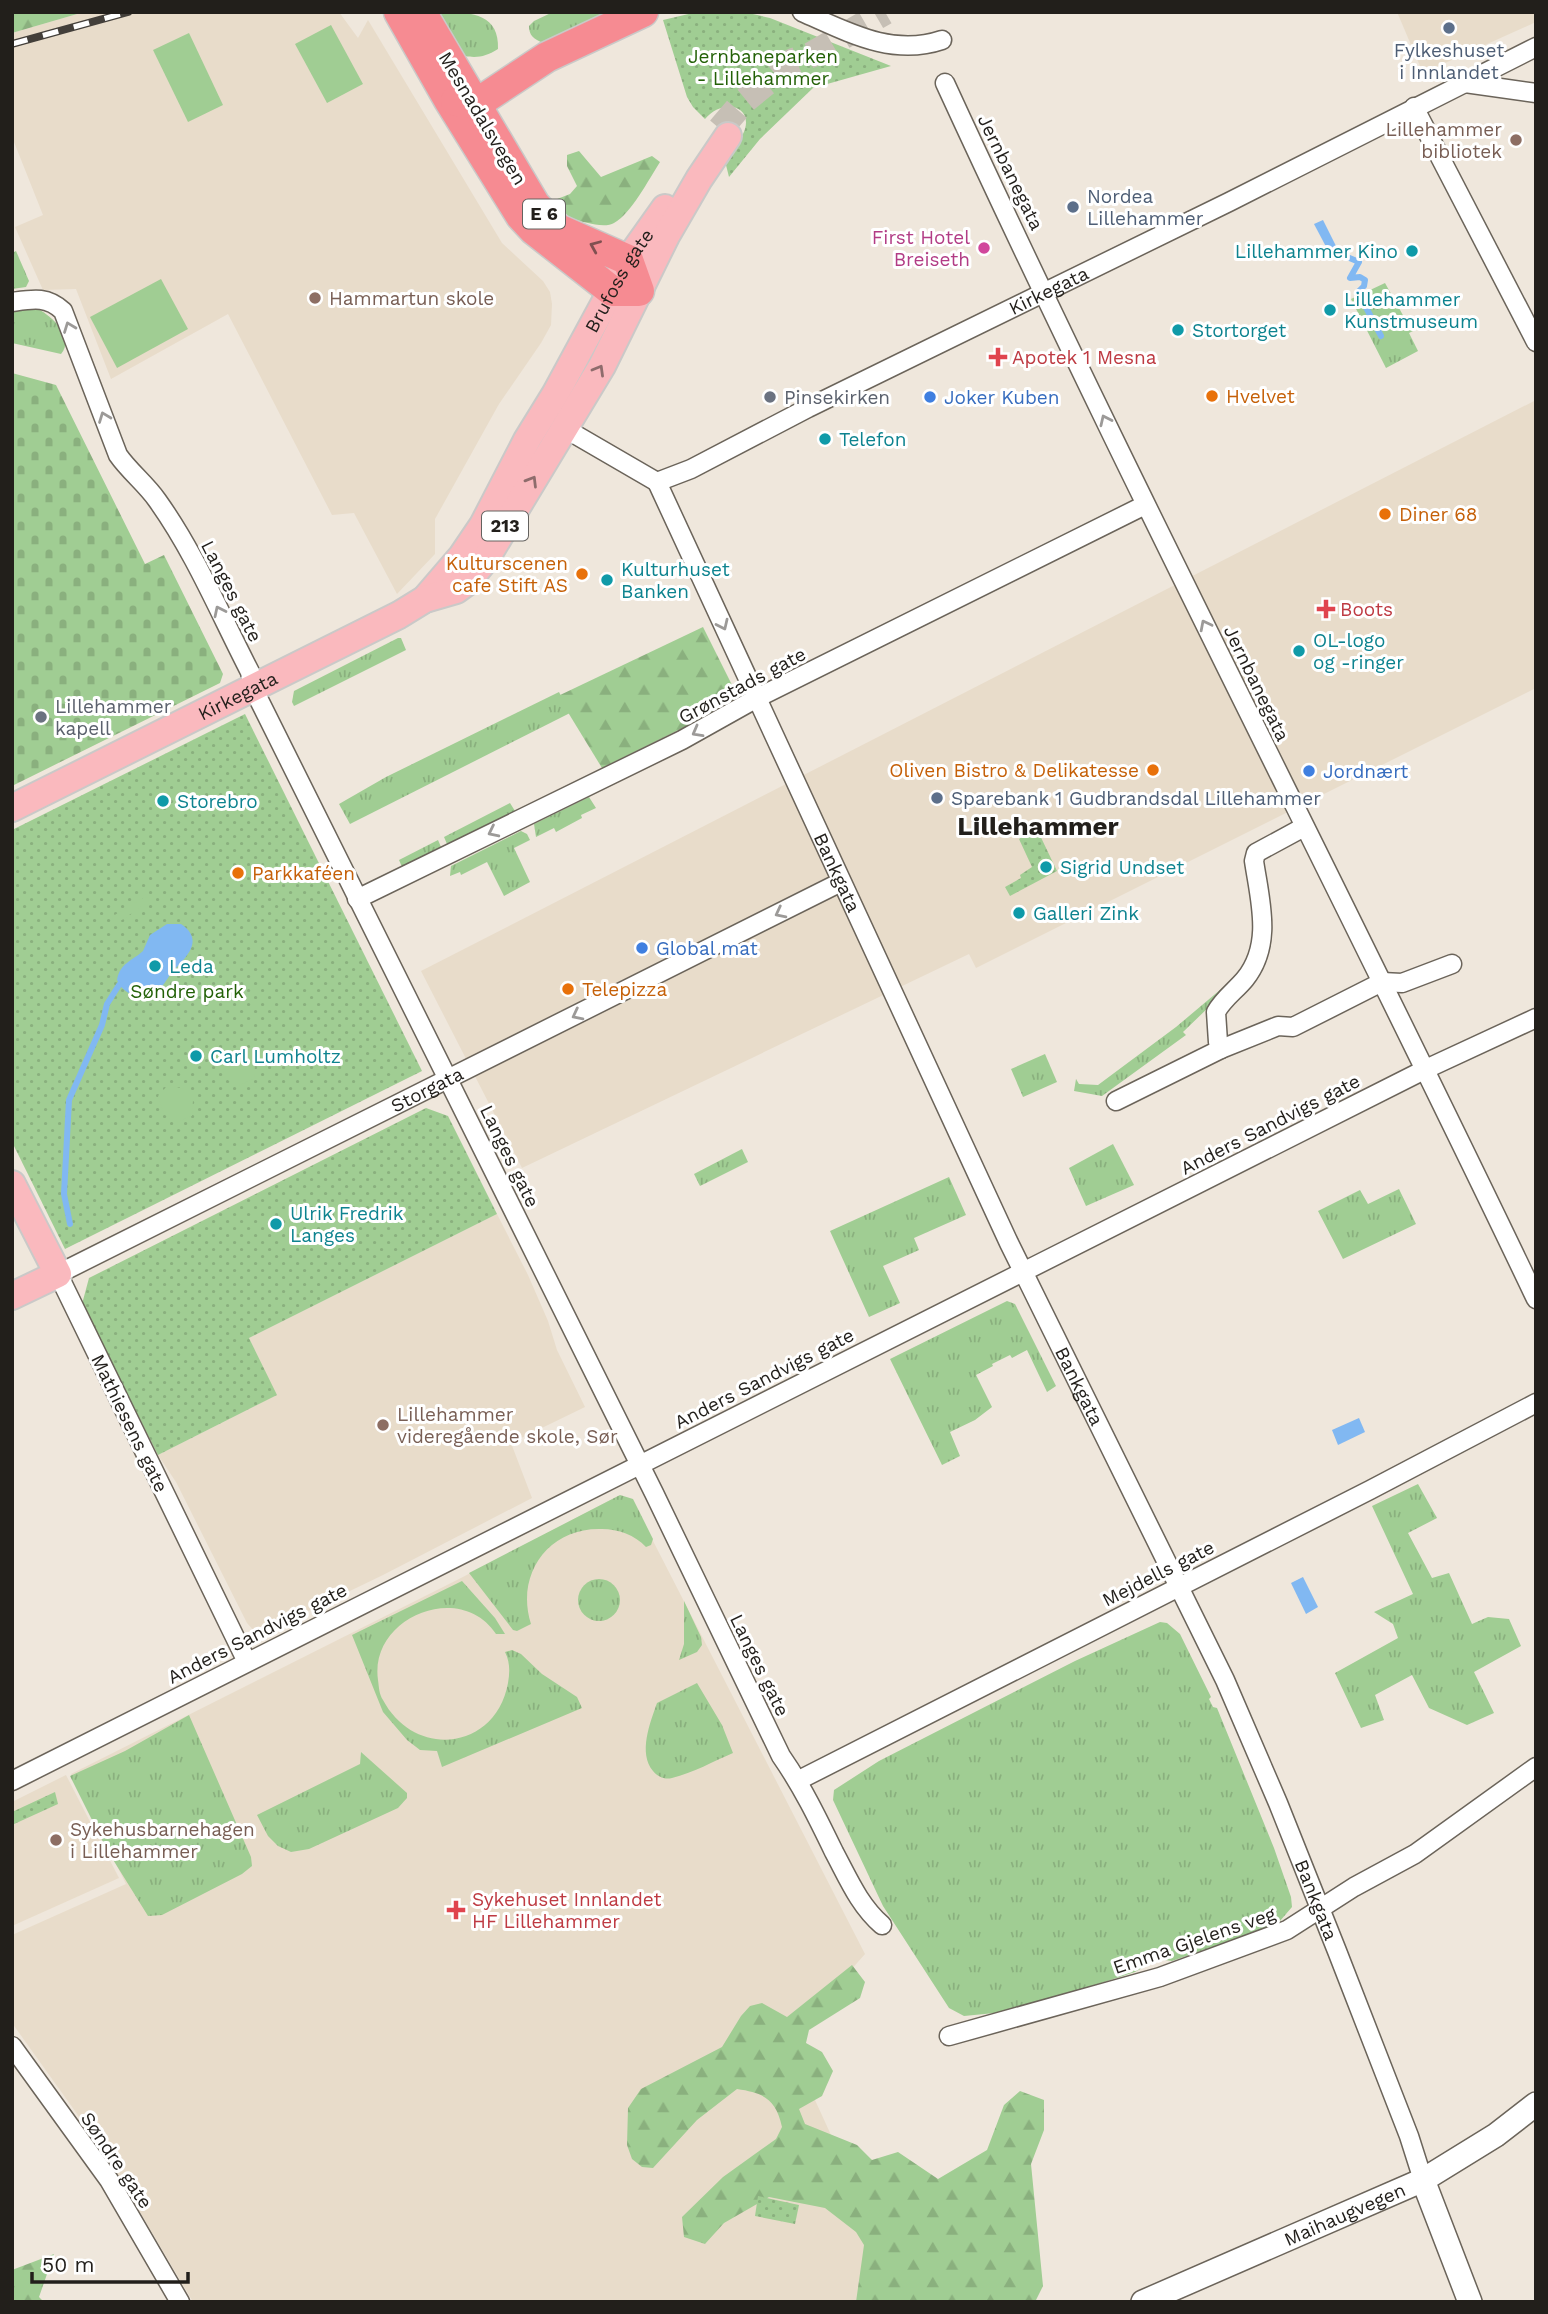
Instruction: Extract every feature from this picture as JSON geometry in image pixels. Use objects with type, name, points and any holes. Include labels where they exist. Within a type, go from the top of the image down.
[{"type":"highway","name":"Mesnadalsvegen","points":[[399,12],[496,142],[535,205],[558,229],[628,260]]},
{"type":"highway","name":"Mesnadalsvegen","points":[[421,12],[521,216],[534,230],[625,291]]},
{"type":"highway","points":[[462,94],[514,62],[547,57],[643,12]]},
{"type":"highway","points":[[625,291],[628,260]]},
{"type":"main road","name":"Brufoss gate","points":[[556,393],[666,236],[724,133],[689,173],[628,260]]},
{"type":"main road","name":"213","points":[[425,599],[456,590],[467,582],[485,560],[602,366],[625,291]]},
{"type":"main road","name":"213","points":[[425,599],[462,556],[483,525],[527,440],[556,393]]},
{"type":"main road","points":[[527,440],[564,428],[556,393]]},
{"type":"main road","name":"Kirkegata","points":[[12,808],[399,615],[425,599]]},
{"type":"main road","name":"Mathiesens gate","points":[[12,1184],[58,1274]]},
{"type":"main road","name":"Storgata","points":[[12,1296],[58,1274]]},
{"type":"street","points":[[802,12],[859,36],[895,47],[913,48],[942,40]]},
{"type":"street","name":"Kirkegata","points":[[657,482],[691,469],[808,408],[1536,47]]},
{"type":"street","name":"Jernbanegata","points":[[945,83],[1145,505],[1426,1069],[1536,1299]]},
{"type":"street","points":[[1465,83],[1536,93]]},
{"type":"street","points":[[1414,107],[1536,342]]},
{"type":"street","name":"Langes gate","points":[[12,302],[45,299],[55,303],[63,311],[118,455],[156,498],[188,548],[250,672],[253,688],[449,1079],[781,1756],[799,1780],[850,1884],[867,1912],[882,1925]]},
{"type":"street","points":[[564,428],[657,482]]},
{"type":"street","name":"Bankgata","points":[[657,482],[1023,1272],[1225,1680],[1321,1910],[1470,2302]]},
{"type":"street","name":"Grønstads gate","points":[[357,899],[682,740],[757,698],[1145,505]]},
{"type":"street","points":[[1221,1049],[1216,1012],[1246,978],[1261,949],[1262,919],[1254,861],[1256,853],[1304,827]]},
{"type":"street","name":"Storgata","points":[[58,1274],[841,882]]},
{"type":"street","points":[[1116,1101],[1221,1049],[1278,1026],[1293,1027],[1382,982],[1402,983],[1452,964]]},
{"type":"street","name":"Anders Sandvigs gate","points":[[12,1781],[1426,1069],[1536,1018]]},
{"type":"street","name":"Mathiesens gate","points":[[58,1274],[247,1662]]},
{"type":"street","name":"Mejdells gate","points":[[799,1780],[1536,1403]]},
{"type":"street","name":"Emma Gjelens veg","points":[[948,2036],[1034,2014],[1196,1965],[1287,1930],[1354,1887],[1415,1854],[1536,1766]]},
{"type":"street","name":"Søndre gate","points":[[12,2046],[109,2180],[180,2302]]},
{"type":"street","name":"Maihaugvegen","points":[[1143,2302],[1423,2180],[1496,2135],[1536,2104]]},
{"type":"shaded area","name":"Hammartun skole","points":[[84,12],[339,12],[358,38],[368,20],[502,243],[543,281],[550,292],[551,325],[499,404],[435,519],[435,554],[397,594],[354,513],[332,515],[228,314],[111,379],[76,289],[43,290],[15,227],[43,215],[12,137],[12,33]]},
{"type":"shaded area","name":"Fylkeshuset i Innlandet","points":[[1397,12],[1536,12],[1536,22],[1423,73]]},
{"type":"shaded area","points":[[1536,400],[1536,688],[976,968],[969,954],[522,1168],[421,971]]},
{"type":"shaded area","name":"Lillehammer videregående skole, Sør","points":[[497,1214],[528,1275],[557,1350],[585,1407],[511,1443],[532,1498],[265,1632],[254,1631],[247,1623],[176,1482],[158,1455],[276,1395],[249,1338]]},
{"type":"shaded area","name":"Sykehuset Innlandet HF Lillehammer","points":[[618,1496],[632,1500],[865,1954],[788,2041],[879,2240],[857,2302],[193,2302],[105,2153],[12,2023],[12,1935],[126,1884],[71,1774]]},
{"type":"shaded area","name":"Sykehusbarnehagen i Lillehammer","points":[[66,1775],[119,1878],[12,1926],[12,1802]]},
{"type":"green space","points":[[12,12],[84,12],[12,33]]},
{"type":"green space","points":[[431,12],[465,13],[485,19],[497,36],[498,49],[481,56],[463,56]]},
{"type":"green space","points":[[553,12],[608,12],[543,43],[533,37],[529,26]]},
{"type":"green space","name":"Jernbaneparken - Lillehammer","points":[[697,12],[744,12],[770,18],[891,66],[813,88],[760,139],[729,177],[725,161],[744,132],[744,114],[734,107],[727,107],[705,119],[693,107],[687,97],[663,20]]},
{"type":"green space","points":[[331,25],[363,84],[327,103],[295,44]]},
{"type":"green space","points":[[189,33],[223,105],[188,122],[153,50]]},
{"type":"green space","points":[[579,151],[601,177],[652,156],[660,162],[627,212],[611,224],[598,225],[572,218],[552,201],[570,194],[577,186],[567,166],[567,155]]},
{"type":"green space","points":[[16,251],[29,281],[26,287],[12,289],[12,253]]},
{"type":"green space","points":[[161,279],[188,329],[117,368],[90,317]]},
{"type":"green space","points":[[1385,283],[1409,326],[1420,321],[1423,326],[1409,333],[1418,351],[1386,368],[1351,299]]},
{"type":"green space","points":[[38,309],[55,322],[64,335],[65,348],[61,354],[12,343],[12,310]]},
{"type":"green space","points":[[12,373],[56,385],[145,564],[164,555],[223,674],[220,683],[12,786]]},
{"type":"green space","points":[[703,627],[734,689],[735,702],[602,768],[558,696]]},
{"type":"green space","points":[[401,638],[406,650],[294,706],[294,691]]},
{"type":"green space","points":[[559,692],[570,713],[350,824],[339,804],[386,777]]},
{"type":"green space","name":"Søndre park","points":[[245,714],[422,1071],[65,1249],[12,1142],[12,830]]},
{"type":"green space","points":[[589,797],[596,808],[556,832],[554,828],[536,837],[534,824]]},
{"type":"green space","points":[[510,803],[515,811],[447,844],[444,837]]},
{"type":"green space","points":[[1036,827],[1057,871],[1010,896],[1005,887],[1021,878],[1020,875],[1032,867],[1019,839]]},
{"type":"green space","points":[[521,831],[527,834],[530,840],[514,848],[530,882],[504,896],[487,862],[461,875],[460,872],[450,876],[451,866]]},
{"type":"green space","points":[[438,840],[441,847],[402,867],[399,860]]},
{"type":"green space","points":[[149,897],[148,902],[119,922],[112,920],[113,916]]},
{"type":"green space","points":[[1233,979],[1183,1032],[1186,1035],[1102,1096],[1074,1091],[1076,1079],[1079,1084],[1098,1085],[1176,1027]]},
{"type":"green space","points":[[229,1048],[247,1052],[255,1064],[254,1079],[237,1086],[225,1078],[220,1059]]},
{"type":"green space","points":[[1045,1054],[1057,1082],[1023,1097],[1011,1069]]},
{"type":"green space","points":[[168,1085],[184,1089],[193,1100],[192,1116],[175,1123],[164,1114],[158,1096]]},
{"type":"green space","points":[[426,1108],[448,1116],[497,1214],[249,1338],[277,1395],[158,1455],[82,1304],[89,1278]]},
{"type":"green space","points":[[1113,1144],[1134,1185],[1086,1206],[1069,1168]]},
{"type":"green space","points":[[742,1149],[748,1162],[700,1186],[694,1174]]},
{"type":"green space","points":[[949,1177],[966,1215],[914,1238],[919,1250],[883,1266],[900,1303],[869,1317],[830,1231]]},
{"type":"green space","points":[[1399,1189],[1416,1224],[1343,1259],[1318,1211],[1360,1190],[1368,1204]]},
{"type":"green space","points":[[1007,1301],[1015,1304],[1056,1386],[1047,1392],[1027,1350],[1012,1358],[1010,1355],[976,1375],[992,1407],[975,1420],[950,1432],[960,1456],[942,1465],[890,1359]]},
{"type":"green space","points":[[1418,1484],[1437,1518],[1408,1533],[1432,1578],[1449,1573],[1472,1624],[1488,1617],[1509,1619],[1521,1646],[1474,1672],[1494,1713],[1467,1725],[1429,1708],[1412,1675],[1375,1695],[1384,1720],[1361,1728],[1335,1673],[1398,1638],[1393,1624],[1374,1612],[1413,1594],[1372,1506]]},
{"type":"green space","points":[[620,1495],[633,1499],[653,1539],[651,1545],[646,1547],[631,1536],[608,1529],[583,1530],[566,1536],[552,1545],[532,1571],[527,1605],[531,1624],[517,1631],[513,1630],[469,1573]]},
{"type":"green space","points":[[599,1579],[614,1585],[620,1600],[614,1615],[599,1621],[584,1615],[578,1600],[584,1585]]},
{"type":"green space","points":[[462,1581],[495,1618],[505,1634],[496,1634],[481,1618],[462,1610],[441,1608],[420,1613],[402,1624],[388,1639],[379,1658],[380,1693],[397,1719],[414,1732],[433,1739],[453,1739],[472,1734],[488,1722],[500,1705],[509,1675],[505,1652],[512,1650],[577,1697],[582,1708],[442,1767],[437,1751],[420,1750],[407,1740],[383,1712],[352,1635]]},
{"type":"green space","points":[[684,1601],[701,1637],[702,1645],[697,1652],[679,1660],[684,1644]]},
{"type":"green space","points":[[1160,1622],[1167,1623],[1180,1634],[1211,1697],[1209,1699],[1213,1707],[1217,1708],[1274,1848],[1292,1907],[1280,1921],[1172,1961],[1158,1959],[1135,1972],[1015,2011],[964,2016],[949,2008],[883,1906],[833,1800],[834,1790],[879,1761],[1075,1661]]},
{"type":"green space","points":[[697,1683],[722,1725],[733,1753],[680,1776],[662,1778],[653,1771],[646,1756],[647,1738],[657,1703]]},
{"type":"green space","points":[[189,1715],[251,1857],[252,1866],[242,1874],[162,1915],[148,1916],[107,1850],[70,1776],[125,1751]]},
{"type":"green space","points":[[361,1752],[407,1793],[407,1798],[398,1808],[309,1849],[291,1852],[278,1846],[268,1836],[257,1815],[360,1764]]},
{"type":"green space","points":[[55,1792],[58,1804],[12,1825],[12,1812]]},
{"type":"green space","points":[[852,1965],[865,1982],[860,1998],[809,2030],[806,2043],[822,2052],[833,2071],[822,2096],[799,2109],[805,2124],[857,2145],[872,2160],[898,2152],[938,2179],[987,2150],[1004,2105],[1020,2091],[1044,2100],[1044,2130],[1031,2164],[1043,2286],[1035,2302],[856,2302],[864,2245],[856,2232],[825,2208],[769,2197],[724,2223],[705,2244],[684,2237],[682,2217],[723,2177],[776,2139],[782,2127],[779,2117],[772,2104],[762,2095],[737,2089],[697,2120],[653,2168],[642,2167],[632,2159],[627,2145],[628,2108],[641,2089],[722,2047],[750,2006],[762,2003],[787,2017]]},
{"type":"green space","points":[[758,2196],[799,2205],[795,2224],[755,2216]]},
{"type":"green space","points":[[54,2254],[39,2297],[44,2302],[14,2302],[12,2270]]},
{"type":"water","points":[[1323,220],[1340,254],[1332,258],[1314,224]]},
{"type":"water","points":[[167,924],[181,924],[189,931],[192,945],[189,952],[155,993],[144,997],[130,994],[117,980],[121,970],[143,951],[150,935]]},
{"type":"water","points":[[1359,1418],[1365,1432],[1338,1445],[1332,1430]]},
{"type":"water","points":[[1303,1577],[1318,1607],[1306,1614],[1291,1583]]},
{"type":"waterway","points":[[1340,254],[1359,262],[1350,278],[1360,277],[1365,280],[1364,286],[1358,292],[1381,336]]},
{"type":"waterway","points":[[70,1224],[64,1194],[69,1100],[102,1025],[107,1004],[119,985]]},
{"type":"tunnel","points":[[720,129],[744,101],[793,61],[811,55],[885,12]]},
{"type":"railway","points":[[12,44],[128,12]]},
{"type":"place","name":"Fylkeshuset i Innlandet","points":[[1449,28]]},
{"type":"place","name":"Lillehammer bibliotek","points":[[1516,140]]},
{"type":"place","name":"Nordea Lillehammer","points":[[1073,207]]},
{"type":"place","name":"First Hotel Breiseth","points":[[984,248]]},
{"type":"place","name":"Lillehammer Kino","points":[[1412,251]]},
{"type":"place","name":"Hammartun skole","points":[[315,298]]},
{"type":"place","name":"Lillehammer Kunstmuseum","points":[[1330,310]]},
{"type":"place","name":"Stortorget","points":[[1178,330]]},
{"type":"place","name":"Apotek 1 Mesna","points":[[998,357]]},
{"type":"place","name":"Hvelvet","points":[[1212,396]]},
{"type":"place","name":"Pinsekirken","points":[[770,397]]},
{"type":"place","name":"Joker Kuben","points":[[930,397]]},
{"type":"place","name":"Telefon","points":[[825,439]]},
{"type":"place","name":"Diner 68","points":[[1385,514]]},
{"type":"place","name":"Kulturscenen cafe Stift AS","points":[[582,574]]},
{"type":"place","name":"Kulturhuset Banken","points":[[607,580]]},
{"type":"place","name":"Boots","points":[[1326,609]]},
{"type":"place","name":"OL-logo og -ringer","points":[[1299,651]]},
{"type":"place","name":"Lillehammer kapell","points":[[41,717]]},
{"type":"place","name":"Oliven Bistro & Delikatesse","points":[[1153,770]]},
{"type":"place","name":"Jordnært","points":[[1309,771]]},
{"type":"place","name":"Sparebank 1 Gudbrandsdal Lillehammer","points":[[937,798]]},
{"type":"place","name":"Storebro","points":[[163,801]]},
{"type":"place","name":"Sigrid Undset","points":[[1046,867]]},
{"type":"place","name":"Parkkaféen","points":[[238,873]]},
{"type":"place","name":"Galleri Zink","points":[[1019,913]]},
{"type":"place","name":"Global mat","points":[[642,948]]},
{"type":"place","name":"Leda","points":[[155,966]]},
{"type":"place","name":"Telepizza","points":[[568,989]]},
{"type":"place","name":"Carl Lumholtz","points":[[196,1056]]},
{"type":"place","name":"Ulrik Fredrik Langes","points":[[276,1224]]},
{"type":"place","name":"Lillehammer videregående skole, Sør","points":[[383,1425]]},
{"type":"place","name":"Sykehusbarnehagen i Lillehammer","points":[[56,1840]]},
{"type":"place","name":"Sykehuset Innlandet HF Lillehammer","points":[[456,1910]]},
{"type":"district","name":"Lillehammer","points":[[1038,826]]}]
